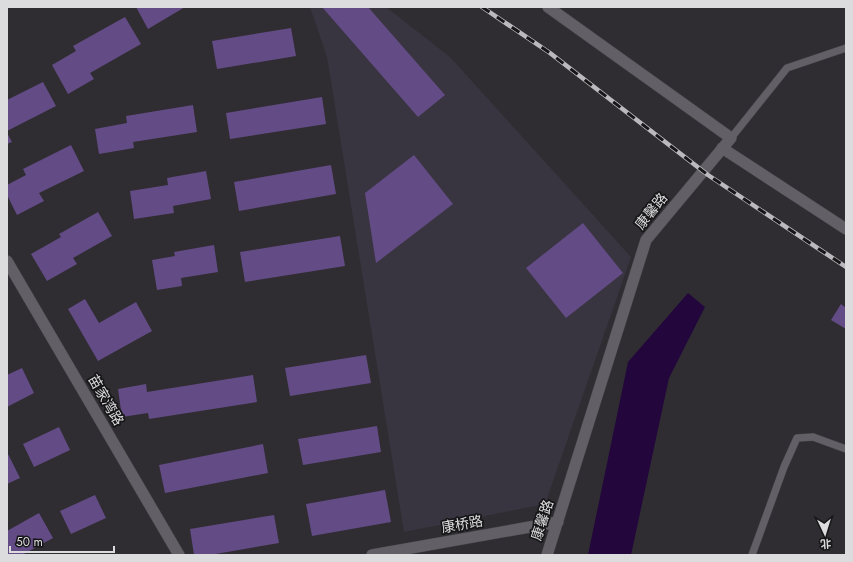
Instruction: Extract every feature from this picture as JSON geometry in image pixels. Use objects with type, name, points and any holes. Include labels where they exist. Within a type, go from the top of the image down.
[{"type":"street","points":[[548,7],[731,138]]},
{"type":"street","name":"康馨路","points":[[547,555],[646,240],[731,138]]},
{"type":"street","points":[[722,148],[846,229]]},
{"type":"street","name":"苗家湾路","points":[[7,261],[179,555]]},
{"type":"street","name":"康桥路","points":[[372,555],[558,522]]},
{"type":"lane","points":[[731,138],[787,68],[846,48]]},
{"type":"lane","points":[[752,555],[784,467],[797,438],[813,437],[846,449]]},
{"type":"shaded area","points":[[310,7],[386,7],[450,57],[631,257],[545,504],[404,532],[327,57]]},
{"type":"shaded area","points":[[688,293],[705,307],[669,378],[631,555],[588,555],[628,362]]},
{"type":"building","points":[[136,7],[185,7],[148,29]]},
{"type":"building","points":[[322,7],[368,7],[445,95],[418,117]]},
{"type":"building","points":[[125,17],[141,44],[90,73],[94,79],[68,94],[52,65],[76,51],[73,46]]},
{"type":"building","points":[[291,28],[296,56],[217,69],[212,41]]},
{"type":"building","points":[[43,82],[56,106],[7,131],[7,100]]},
{"type":"building","points":[[322,97],[326,124],[230,139],[226,113]]},
{"type":"building","points":[[193,105],[197,132],[133,142],[134,148],[99,154],[95,129],[127,123],[126,116]]},
{"type":"building","points":[[7,133],[12,142],[7,144]]},
{"type":"building","points":[[71,145],[84,171],[39,193],[44,201],[17,215],[7,195],[7,185],[26,175],[23,169]]},
{"type":"building","points":[[414,155],[453,204],[376,263],[365,193]]},
{"type":"building","points":[[331,165],[336,194],[239,211],[234,182]]},
{"type":"building","points":[[206,171],[211,199],[173,206],[174,213],[134,219],[130,191],[168,185],[167,178]]},
{"type":"building","points":[[98,212],[112,236],[73,258],[77,264],[47,281],[31,254],[61,237],[59,234]]},
{"type":"building","points":[[583,223],[623,273],[566,318],[526,268]]},
{"type":"building","points":[[340,236],[345,266],[245,282],[240,252]]},
{"type":"building","points":[[214,245],[218,272],[181,278],[182,286],[157,290],[152,260],[175,256],[174,252]]},
{"type":"building","points":[[85,299],[99,323],[136,302],[152,331],[98,361],[68,309]]},
{"type":"building","points":[[841,304],[846,308],[846,329],[831,320]]},
{"type":"building","points":[[366,355],[371,383],[290,396],[285,368]]},
{"type":"building","points":[[22,368],[34,393],[7,407],[7,375]]},
{"type":"building","points":[[253,375],[257,402],[149,419],[148,413],[122,417],[118,389],[146,384],[147,392]]},
{"type":"building","points":[[377,426],[381,452],[303,465],[298,439]]},
{"type":"building","points":[[59,427],[70,450],[34,467],[23,444]]},
{"type":"building","points":[[263,444],[268,473],[165,493],[159,465]]},
{"type":"building","points":[[7,454],[20,478],[7,484]]},
{"type":"building","points":[[385,490],[391,522],[312,536],[306,504]]},
{"type":"building","points":[[95,495],[106,518],[71,534],[60,511]]},
{"type":"building","points":[[39,513],[53,538],[22,555],[7,555],[7,531]]},
{"type":"building","points":[[274,515],[279,543],[210,555],[194,555],[190,529]]},
{"type":"railway","points":[[482,7],[550,53],[708,175],[846,267]]}]
